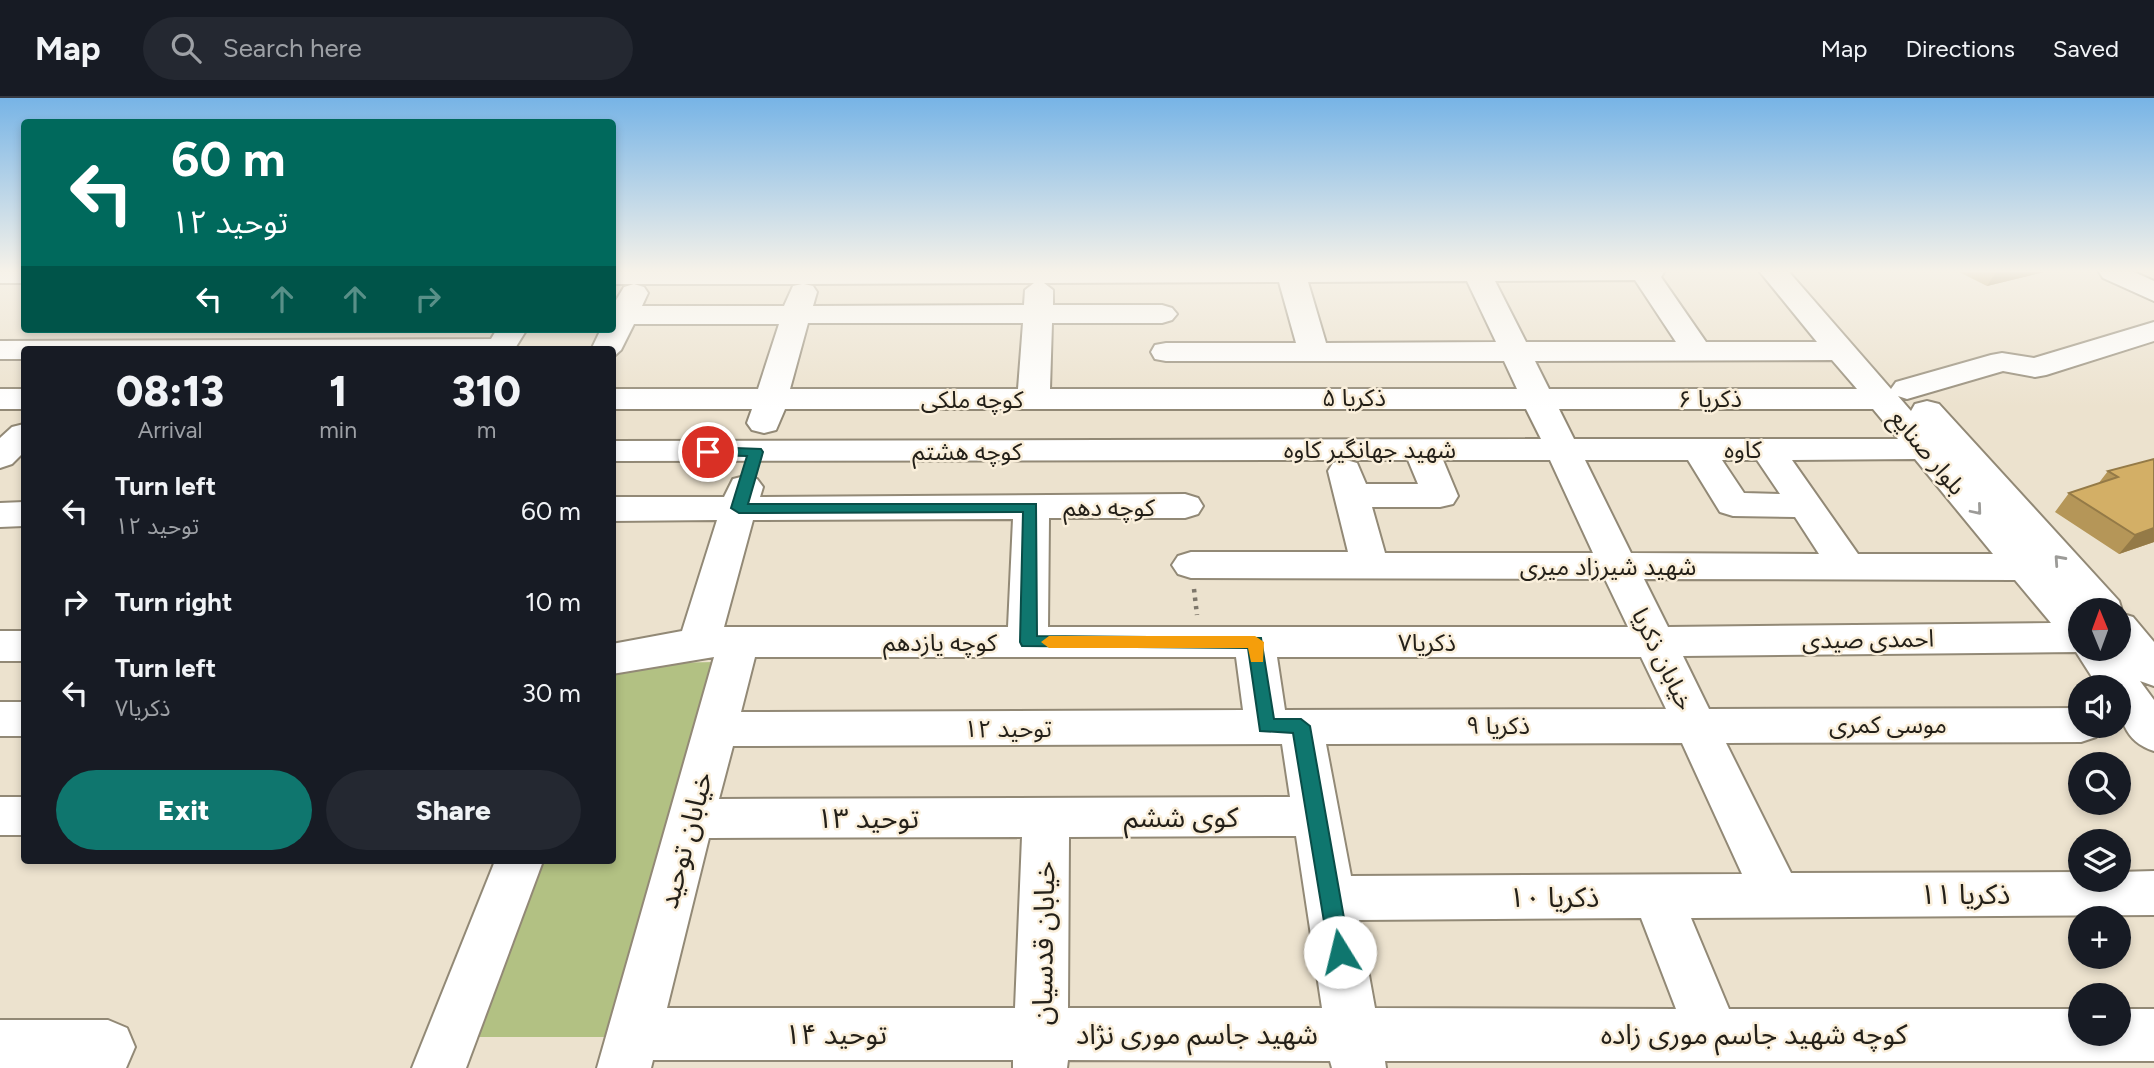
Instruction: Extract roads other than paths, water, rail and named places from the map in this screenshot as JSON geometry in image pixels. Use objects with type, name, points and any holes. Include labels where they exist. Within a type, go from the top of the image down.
[{"type":"street","points":[[711,642],[739,508],[796,317]]},
{"type":"street","points":[[1034,398],[1038,317]]},
{"type":"street","points":[[1304,317],[1314,352]]},
{"type":"street","name":"خیابان ذکریا","points":[[1498,317],[1777,896]]},
{"type":"street","points":[[1674,317],[1697,351]]},
{"type":"street","name":"بلوار صنایع","points":[[1813,317],[1842,351],[1894,394],[2092,598]]},
{"type":"street","name":"بلوار صنایع","points":[[1836,317],[1894,394],[1925,449],[2068,619]]},
{"type":"street","name":"ذکریا ۶","points":[[1537,397],[1894,394],[2002,362],[2035,368],[2154,331]]},
{"type":"street","points":[[120,346],[135,333]]},
{"type":"street","points":[[204,346],[359,339],[506,338]]},
{"type":"street","points":[[0,350],[21,350]]},
{"type":"street","points":[[1166,352],[1842,351]]},
{"type":"street","name":"ذکریا ۵","points":[[1172,398],[1537,397]]},
{"type":"street","name":"کوچه ملکی","points":[[616,399],[1172,398]]},
{"type":"street","points":[[0,400],[21,400]]},
{"type":"street","name":"کاوه","points":[[1562,448],[1925,449]]},
{"type":"street","name":"شهید جهانگیر کاوه","points":[[1178,450],[1562,448]]},
{"type":"street","points":[[1339,449],[1370,565]]},
{"type":"street","points":[[1352,495],[1440,496],[1421,449]]},
{"type":"street","points":[[1698,449],[1733,504],[1805,506]]},
{"type":"street","points":[[1767,449],[1847,566]]},
{"type":"street","name":"کوچه هشتم","points":[[616,452],[1178,450]]},
{"type":"street","name":"کوچه دهم","points":[[616,509],[1185,506]]},
{"type":"street","points":[[1028,642],[1031,507]]},
{"type":"street","points":[[0,515],[21,514]]},
{"type":"street","name":"شهید شیرزاد میری","points":[[1191,565],[2025,567]]},
{"type":"street","name":"احمدی صیدی","points":[[1654,642],[2068,635]]},
{"type":"street","points":[[616,643],[711,642]]},
{"type":"street","points":[[616,658],[711,642]]},
{"type":"street","name":"کوچه یازدهم","points":[[711,642],[1199,642]]},
{"type":"street","name":"خیابان توحید","points":[[628,1051],[736,651],[711,642]]},
{"type":"street","name":"ذکریا۷","points":[[1199,642],[1654,642]]},
{"type":"street","points":[[1255,642],[1317,816],[1356,1051]]},
{"type":"street","points":[[2132,643],[2154,670]]},
{"type":"street","points":[[0,646],[21,646]]},
{"type":"street","points":[[2102,662],[2140,728]]},
{"type":"street","points":[[0,719],[21,719]]},
{"type":"street","name":"موسی کمری","points":[[1694,724],[2068,725]]},
{"type":"street","name":"ذکریا ۹","points":[[1284,726],[1694,724]]},
{"type":"street","name":"توحید ۱۲","points":[[715,729],[1284,726]]},
{"type":"street","points":[[0,816],[21,816]]},
{"type":"street","name":"کوی ششم","points":[[1046,817],[1317,816]]},
{"type":"street","name":"توحید ۱۳","points":[[690,819],[1046,817]]},
{"type":"street","name":"خیابان قدسیان","points":[[1040,1051],[1046,817]]},
{"type":"street","points":[[439,1068],[518,864]]},
{"type":"street","name":"ذکریا ۱۱","points":[[1777,896],[2154,893]]},
{"type":"street","name":"ذکریا ۱۰","points":[[1331,898],[1777,896]]},
{"type":"street","points":[[1657,897],[1713,1034]]},
{"type":"street","name":"کوچه شهید جاسم موری زاده","points":[[1356,1051],[1713,1034],[2154,1035]]},
{"type":"street","points":[[0,1047],[103,1057]]},
{"type":"street","name":"توحید ۱۴","points":[[628,1051],[1040,1051]]},
{"type":"street","name":"شهید جاسم موری نژاد","points":[[1040,1051],[1356,1051]]}]
